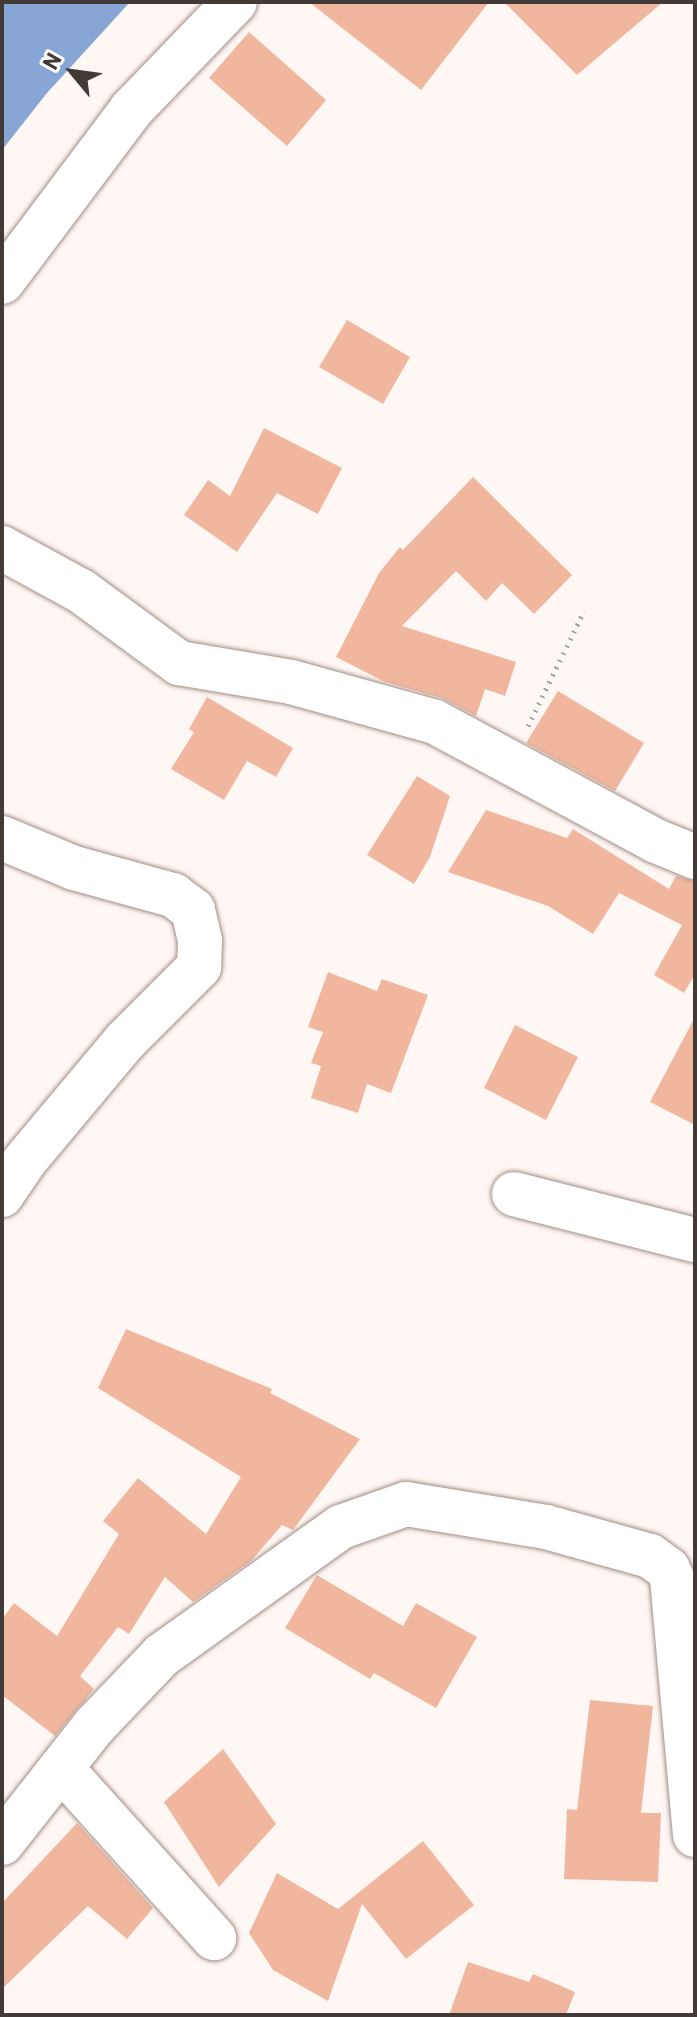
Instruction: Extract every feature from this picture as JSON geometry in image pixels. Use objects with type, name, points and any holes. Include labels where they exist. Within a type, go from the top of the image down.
[{"type":"street","points":[[2,282],[131,110],[235,2]]},
{"type":"street","points":[[2,548],[81,591],[179,663],[291,682],[435,722],[656,841],[695,857]]},
{"type":"street","points":[[2,838],[74,868],[173,895],[193,910],[200,941],[199,967],[125,1041],[24,1162],[2,1195]]},
{"type":"street","points":[[514,1194],[695,1240]]},
{"type":"street","points":[[2,1843],[95,1725],[162,1655],[341,1527],[406,1504],[546,1527],[650,1556],[682,1572]]},
{"type":"street","points":[[682,1572],[672,1578],[695,1835]]},
{"type":"street","points":[[61,1768],[214,1938]]},
{"type":"path","points":[[510,763],[584,611]]},
{"type":"water","points":[[2,2],[130,2],[47,93],[2,150]]},
{"type":"building","points":[[309,2],[489,2],[421,90]]},
{"type":"building","points":[[504,2],[663,2],[577,75]]},
{"type":"building","points":[[249,32],[326,100],[287,146],[209,78]]},
{"type":"building","points":[[347,320],[410,357],[383,404],[319,367]]},
{"type":"building","points":[[264,428],[342,468],[318,514],[277,493],[237,552],[184,515],[208,480],[230,496]]},
{"type":"building","points":[[473,477],[572,575],[534,614],[502,583],[486,601],[456,571],[402,626],[516,662],[505,696],[485,689],[476,716],[442,698],[385,682],[336,657],[379,573],[400,547],[403,550]]},
{"type":"building","points":[[558,691],[644,743],[615,791],[526,743]]},
{"type":"building","points":[[207,697],[293,748],[276,777],[247,761],[224,800],[171,769],[194,732],[189,729]]},
{"type":"building","points":[[417,776],[450,796],[430,857],[414,884],[367,855]]},
{"type":"building","points":[[486,810],[567,838],[573,829],[669,889],[676,876],[695,881],[695,974],[684,993],[654,975],[682,925],[619,893],[593,934],[548,906],[448,872]]},
{"type":"building","points":[[328,972],[377,991],[382,979],[428,995],[391,1093],[367,1084],[358,1113],[311,1098],[321,1066],[311,1063],[323,1032],[308,1027]]},
{"type":"building","points":[[695,1017],[695,1125],[650,1102]]},
{"type":"building","points":[[515,1025],[578,1057],[546,1120],[484,1088]]},
{"type":"building","points":[[126,1329],[272,1389],[270,1393],[360,1439],[293,1530],[282,1525],[251,1561],[193,1602],[165,1577],[129,1634],[118,1627],[80,1676],[94,1689],[55,1736],[2,1695],[2,1619],[14,1603],[57,1636],[119,1534],[103,1521],[138,1478],[206,1534],[241,1477],[98,1388]]},
{"type":"building","points":[[317,1575],[403,1626],[416,1603],[477,1637],[436,1708],[374,1673],[370,1679],[285,1628]]},
{"type":"building","points":[[590,1700],[653,1706],[641,1813],[661,1813],[658,1882],[564,1879],[567,1809],[577,1810]]},
{"type":"building","points":[[223,1749],[276,1824],[219,1887],[164,1802]]},
{"type":"building","points":[[77,1823],[153,1908],[127,1939],[88,1906],[2,1989],[2,1903]]},
{"type":"building","points":[[423,1841],[474,1905],[406,1959],[362,1904],[328,2001],[273,1970],[249,1933],[277,1873],[338,1909]]},
{"type":"building","points":[[468,1962],[529,1982],[533,1974],[575,1992],[566,2015],[449,2015]]}]
